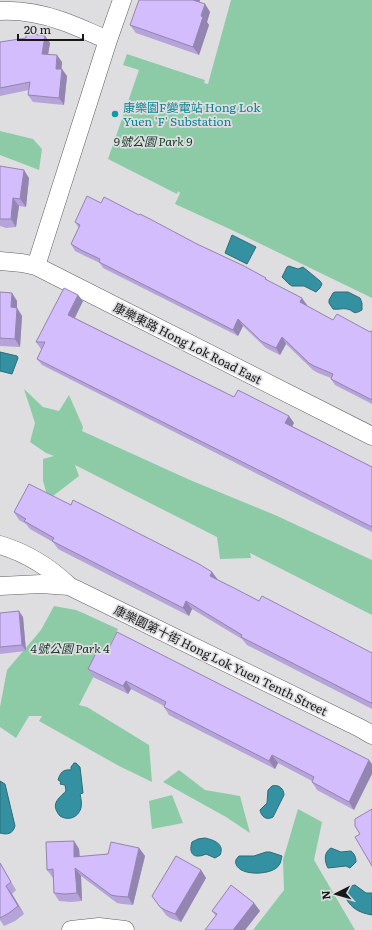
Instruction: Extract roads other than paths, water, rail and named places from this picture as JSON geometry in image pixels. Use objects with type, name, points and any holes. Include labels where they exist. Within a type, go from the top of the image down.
[{"type":"street","points":[[36,266],[122,0]]},
{"type":"street","points":[[0,11],[35,14],[62,21],[108,40]]},
{"type":"street","name":"康樂東路 Hong Lok Road East","points":[[0,261],[36,266],[372,436]]},
{"type":"street","name":"康樂園第十街 Hong Lok Yuen Tenth Street","points":[[0,545],[11,548],[42,564],[69,586],[372,735]]},
{"type":"street","name":"康樂園第十街 Hong Lok Yuen Tenth Street","points":[[0,586],[41,584],[69,586]]},
{"type":"street","points":[[71,930],[99,927],[125,930]]},
{"type":"water","points":[[232,235],[256,247],[247,264],[225,253]]},
{"type":"water","points":[[289,266],[298,269],[303,267],[320,281],[322,284],[320,288],[316,292],[304,286],[292,286],[289,284],[282,277]]},
{"type":"water","points":[[335,292],[348,292],[360,298],[362,310],[355,313],[347,309],[333,309],[329,303],[329,300]]},
{"type":"water","points":[[0,352],[17,356],[18,358],[12,374],[0,371]]},
{"type":"water","points":[[74,763],[80,767],[83,793],[80,794],[80,811],[72,818],[63,818],[57,812],[55,805],[66,791],[65,785],[60,784],[61,782],[58,780],[62,772],[71,770]]},
{"type":"water","points":[[0,781],[5,784],[15,826],[13,831],[7,834],[0,833]]},
{"type":"water","points":[[272,786],[281,788],[284,795],[273,817],[266,818],[261,814],[260,810],[267,803],[268,790]]},
{"type":"water","points":[[205,838],[215,841],[220,845],[220,855],[215,858],[206,854],[199,856],[193,855],[191,850],[192,842]]},
{"type":"water","points":[[331,848],[341,852],[351,851],[355,856],[356,862],[350,868],[346,866],[328,868],[325,857]]},
{"type":"water","points":[[266,852],[282,856],[280,864],[271,871],[264,873],[250,873],[239,868],[236,864],[236,860],[239,856],[254,856]]},
{"type":"water","points":[[355,885],[366,893],[372,893],[372,915],[358,911],[348,902],[345,891],[350,886]]},
{"type":"place","name":"康樂園F變電站 Hong Lok Yuen 'F' Substation","points":[[115,114]]},
{"type":"park label","name":"9號公園 Park 9","points":[[153,141]]},
{"type":"park label","name":"4號公園 Park 4","points":[[70,648]]}]
